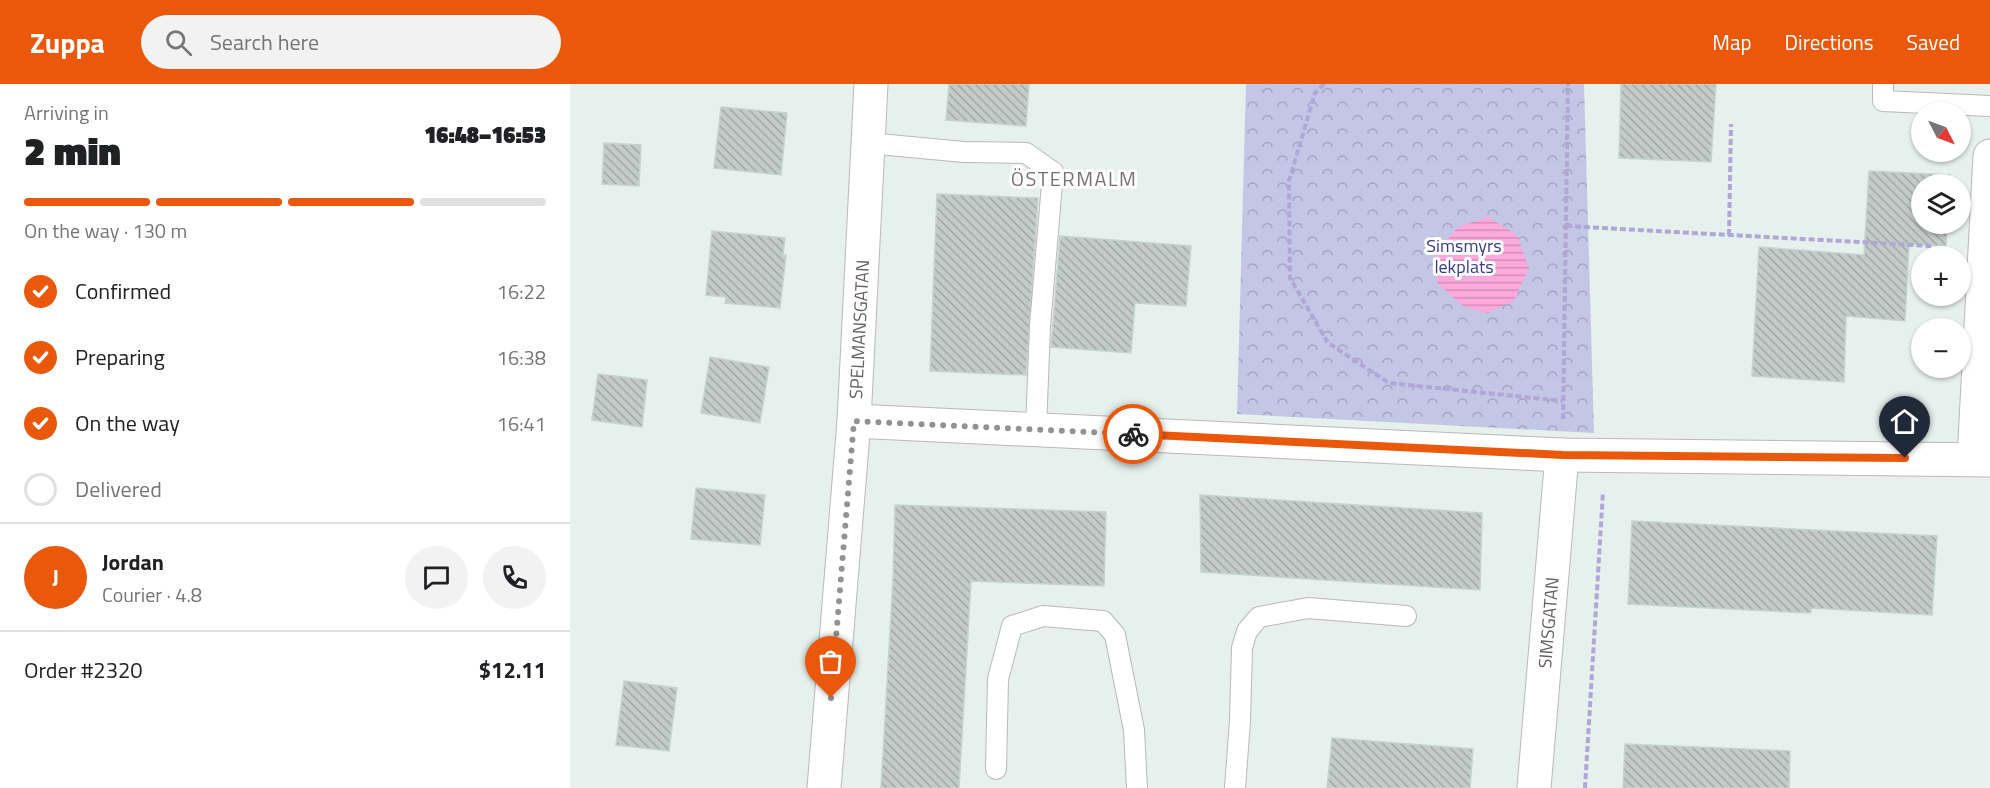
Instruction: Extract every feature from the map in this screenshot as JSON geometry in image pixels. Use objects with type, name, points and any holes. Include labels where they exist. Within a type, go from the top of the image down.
[{"type":"street","name":"SPELMANSGATAN","points":[[824,788],[854,421],[871,84]]},
{"type":"street","points":[[854,421],[1563,455],[1982,459],[1990,156]]},
{"type":"street","name":"SIMSGATAN","points":[[1534,788],[1563,455]]},
{"type":"lane","points":[[1883,84],[1883,101],[1990,106]]},
{"type":"lane","points":[[868,143],[964,152],[1026,153],[1053,172],[1040,326],[1036,429]]},
{"type":"lane","points":[[1235,788],[1242,648],[1247,632],[1259,617],[1308,608],[1406,616]]},
{"type":"lane","points":[[996,768],[998,679],[1012,626],[1043,616],[1103,621],[1115,635],[1134,730],[1137,788]]},
{"type":"path","points":[[1324,84],[1315,93],[1289,181],[1290,278],[1328,343],[1389,383],[1563,401],[1568,84]]},
{"type":"path","points":[[1728,235],[1731,124]]},
{"type":"path","points":[[1566,226],[1931,246]]},
{"type":"path","points":[[1584,788],[1605,456]]},
{"type":"green space","name":"Simsmyrs lekplats","points":[[1246,84],[1584,84],[1594,433],[1237,414]]},
{"type":"shaded area","points":[[1488,217],[1517,235],[1529,268],[1514,301],[1488,313],[1464,307],[1437,283],[1437,253],[1458,227]]},
{"type":"building","points":[[949,84],[1029,84],[1026,126],[946,120]]},
{"type":"building","points":[[1621,84],[1716,84],[1711,162],[1619,158]]},
{"type":"building","points":[[721,107],[787,113],[781,175],[714,168]]},
{"type":"building","points":[[604,143],[641,145],[639,186],[602,184]]},
{"type":"building","points":[[1869,171],[1930,174],[1911,174],[1911,234],[1947,234],[1946,246],[1909,244],[1905,321],[1846,316],[1844,382],[1752,376],[1759,247],[1864,255]]},
{"type":"building","points":[[937,194],[1038,198],[1026,375],[930,371]]},
{"type":"building","points":[[712,231],[785,238],[783,255],[786,255],[780,308],[725,303],[726,297],[706,295]]},
{"type":"building","points":[[1060,236],[1191,246],[1186,306],[1135,303],[1131,353],[1051,347]]},
{"type":"building","points":[[710,357],[769,367],[760,423],[701,413]]},
{"type":"building","points":[[598,374],[647,380],[642,427],[592,420]]},
{"type":"building","points":[[696,488],[765,495],[760,545],[691,539]]},
{"type":"building","points":[[1200,495],[1482,513],[1480,590],[1201,572]]},
{"type":"building","points":[[895,505],[1106,512],[1104,586],[971,581],[959,788],[881,788]]},
{"type":"building","points":[[1632,521],[1937,536],[1932,615],[1811,608],[1811,613],[1628,604]]},
{"type":"building","points":[[624,681],[677,688],[669,751],[616,745]]},
{"type":"building","points":[[1332,738],[1473,749],[1470,788],[1327,788]]},
{"type":"building","points":[[1625,744],[1790,751],[1789,788],[1623,788]]},
{"type":"way so far","points":[[831,698],[854,421],[1133,434]]},
{"type":"district","name":"ÖSTERMALM","points":[[1074,178]]},
{"type":"route","points":[[1133,434],[1563,455],[1905,458]]}]
